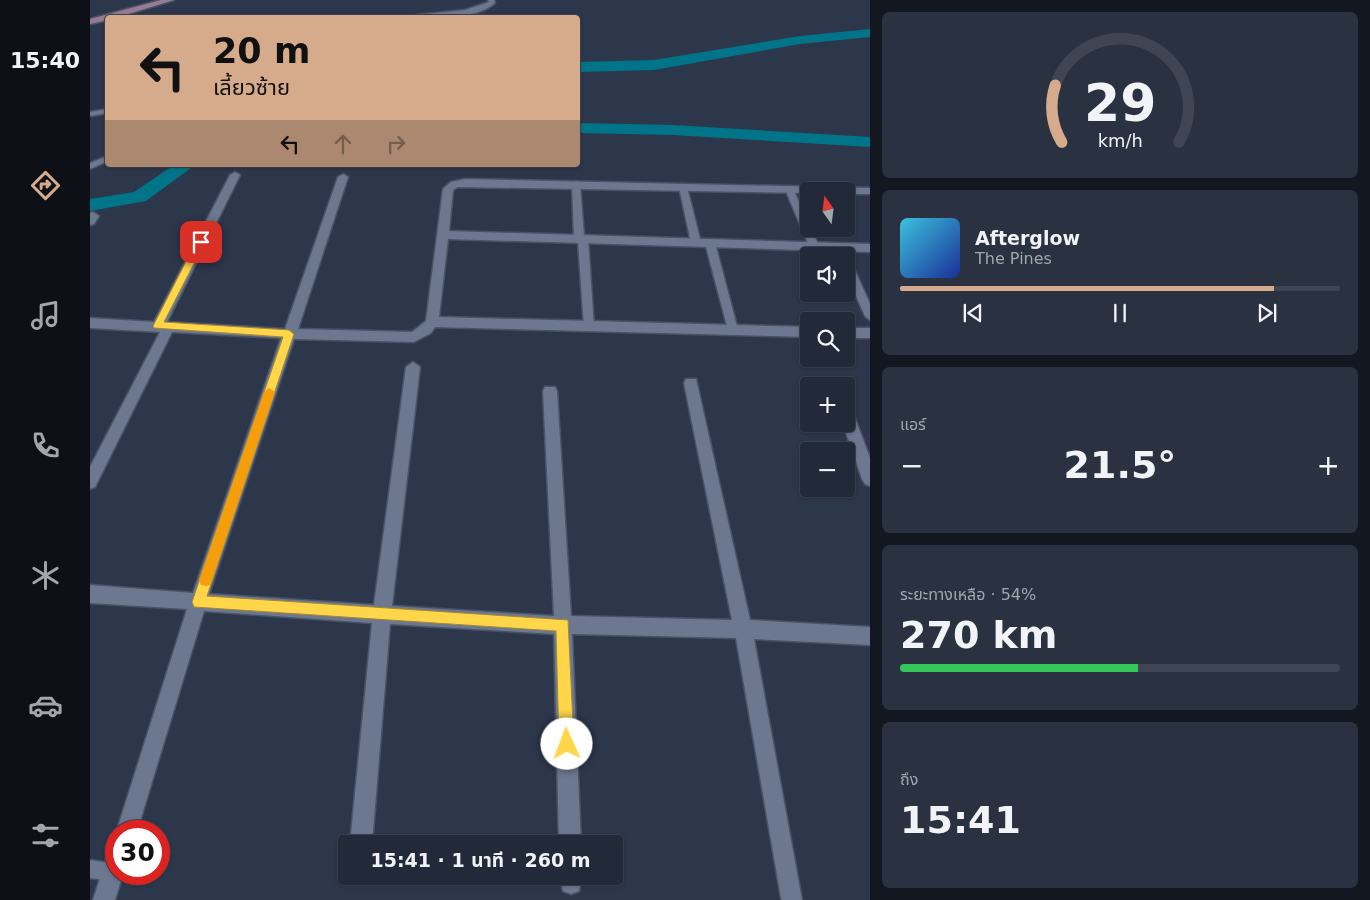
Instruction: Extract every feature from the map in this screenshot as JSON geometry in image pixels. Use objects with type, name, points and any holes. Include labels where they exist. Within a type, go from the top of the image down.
[{"type":"street","points":[[115,15],[170,0]]},
{"type":"street","points":[[90,22],[105,18]]},
{"type":"street","points":[[90,482],[235,176]]},
{"type":"street","points":[[129,820],[198,602],[343,177]]},
{"type":"street","points":[[90,324],[163,326],[289,334],[414,337],[426,330],[432,322],[448,189],[454,184],[465,182],[870,191]]},
{"type":"street","points":[[443,235],[819,247]]},
{"type":"street","points":[[855,250],[870,248]]},
{"type":"street","points":[[432,322],[800,332]]},
{"type":"street","points":[[855,333],[870,333]]},
{"type":"street","points":[[362,835],[382,615],[414,367]]},
{"type":"street","points":[[691,383],[743,629],[792,898]]},
{"type":"street","points":[[550,392],[563,625],[570,835]]},
{"type":"street","points":[[853,432],[870,479]]},
{"type":"street","points":[[90,594],[382,615],[563,625],[743,629],[870,636]]},
{"type":"street","points":[[104,900],[108,885]]},
{"type":"lane","points":[[435,15],[472,11],[488,6],[492,3],[491,0]]},
{"type":"lane","points":[[90,114],[105,112]]},
{"type":"lane","points":[[90,166],[105,159]]},
{"type":"lane","points":[[576,184],[589,326]]},
{"type":"lane","points":[[683,187],[696,243]]},
{"type":"lane","points":[[789,189],[814,246]]},
{"type":"lane","points":[[710,243],[734,330]]},
{"type":"lane","points":[[855,282],[870,316]]},
{"type":"lane","points":[[90,869],[105,867]]},
{"type":"waterway","points":[[580,67],[654,65],[800,40],[870,33]]},
{"type":"waterway","points":[[580,128],[673,130],[870,142]]},
{"type":"waterway","points":[[90,205],[139,197],[183,167]]},
{"type":"slow traffic","points":[[206,580],[269,392]]},
{"type":"route","points":[[201,242],[158,326],[289,334],[198,602],[518,624],[563,625],[567,744]]}]
